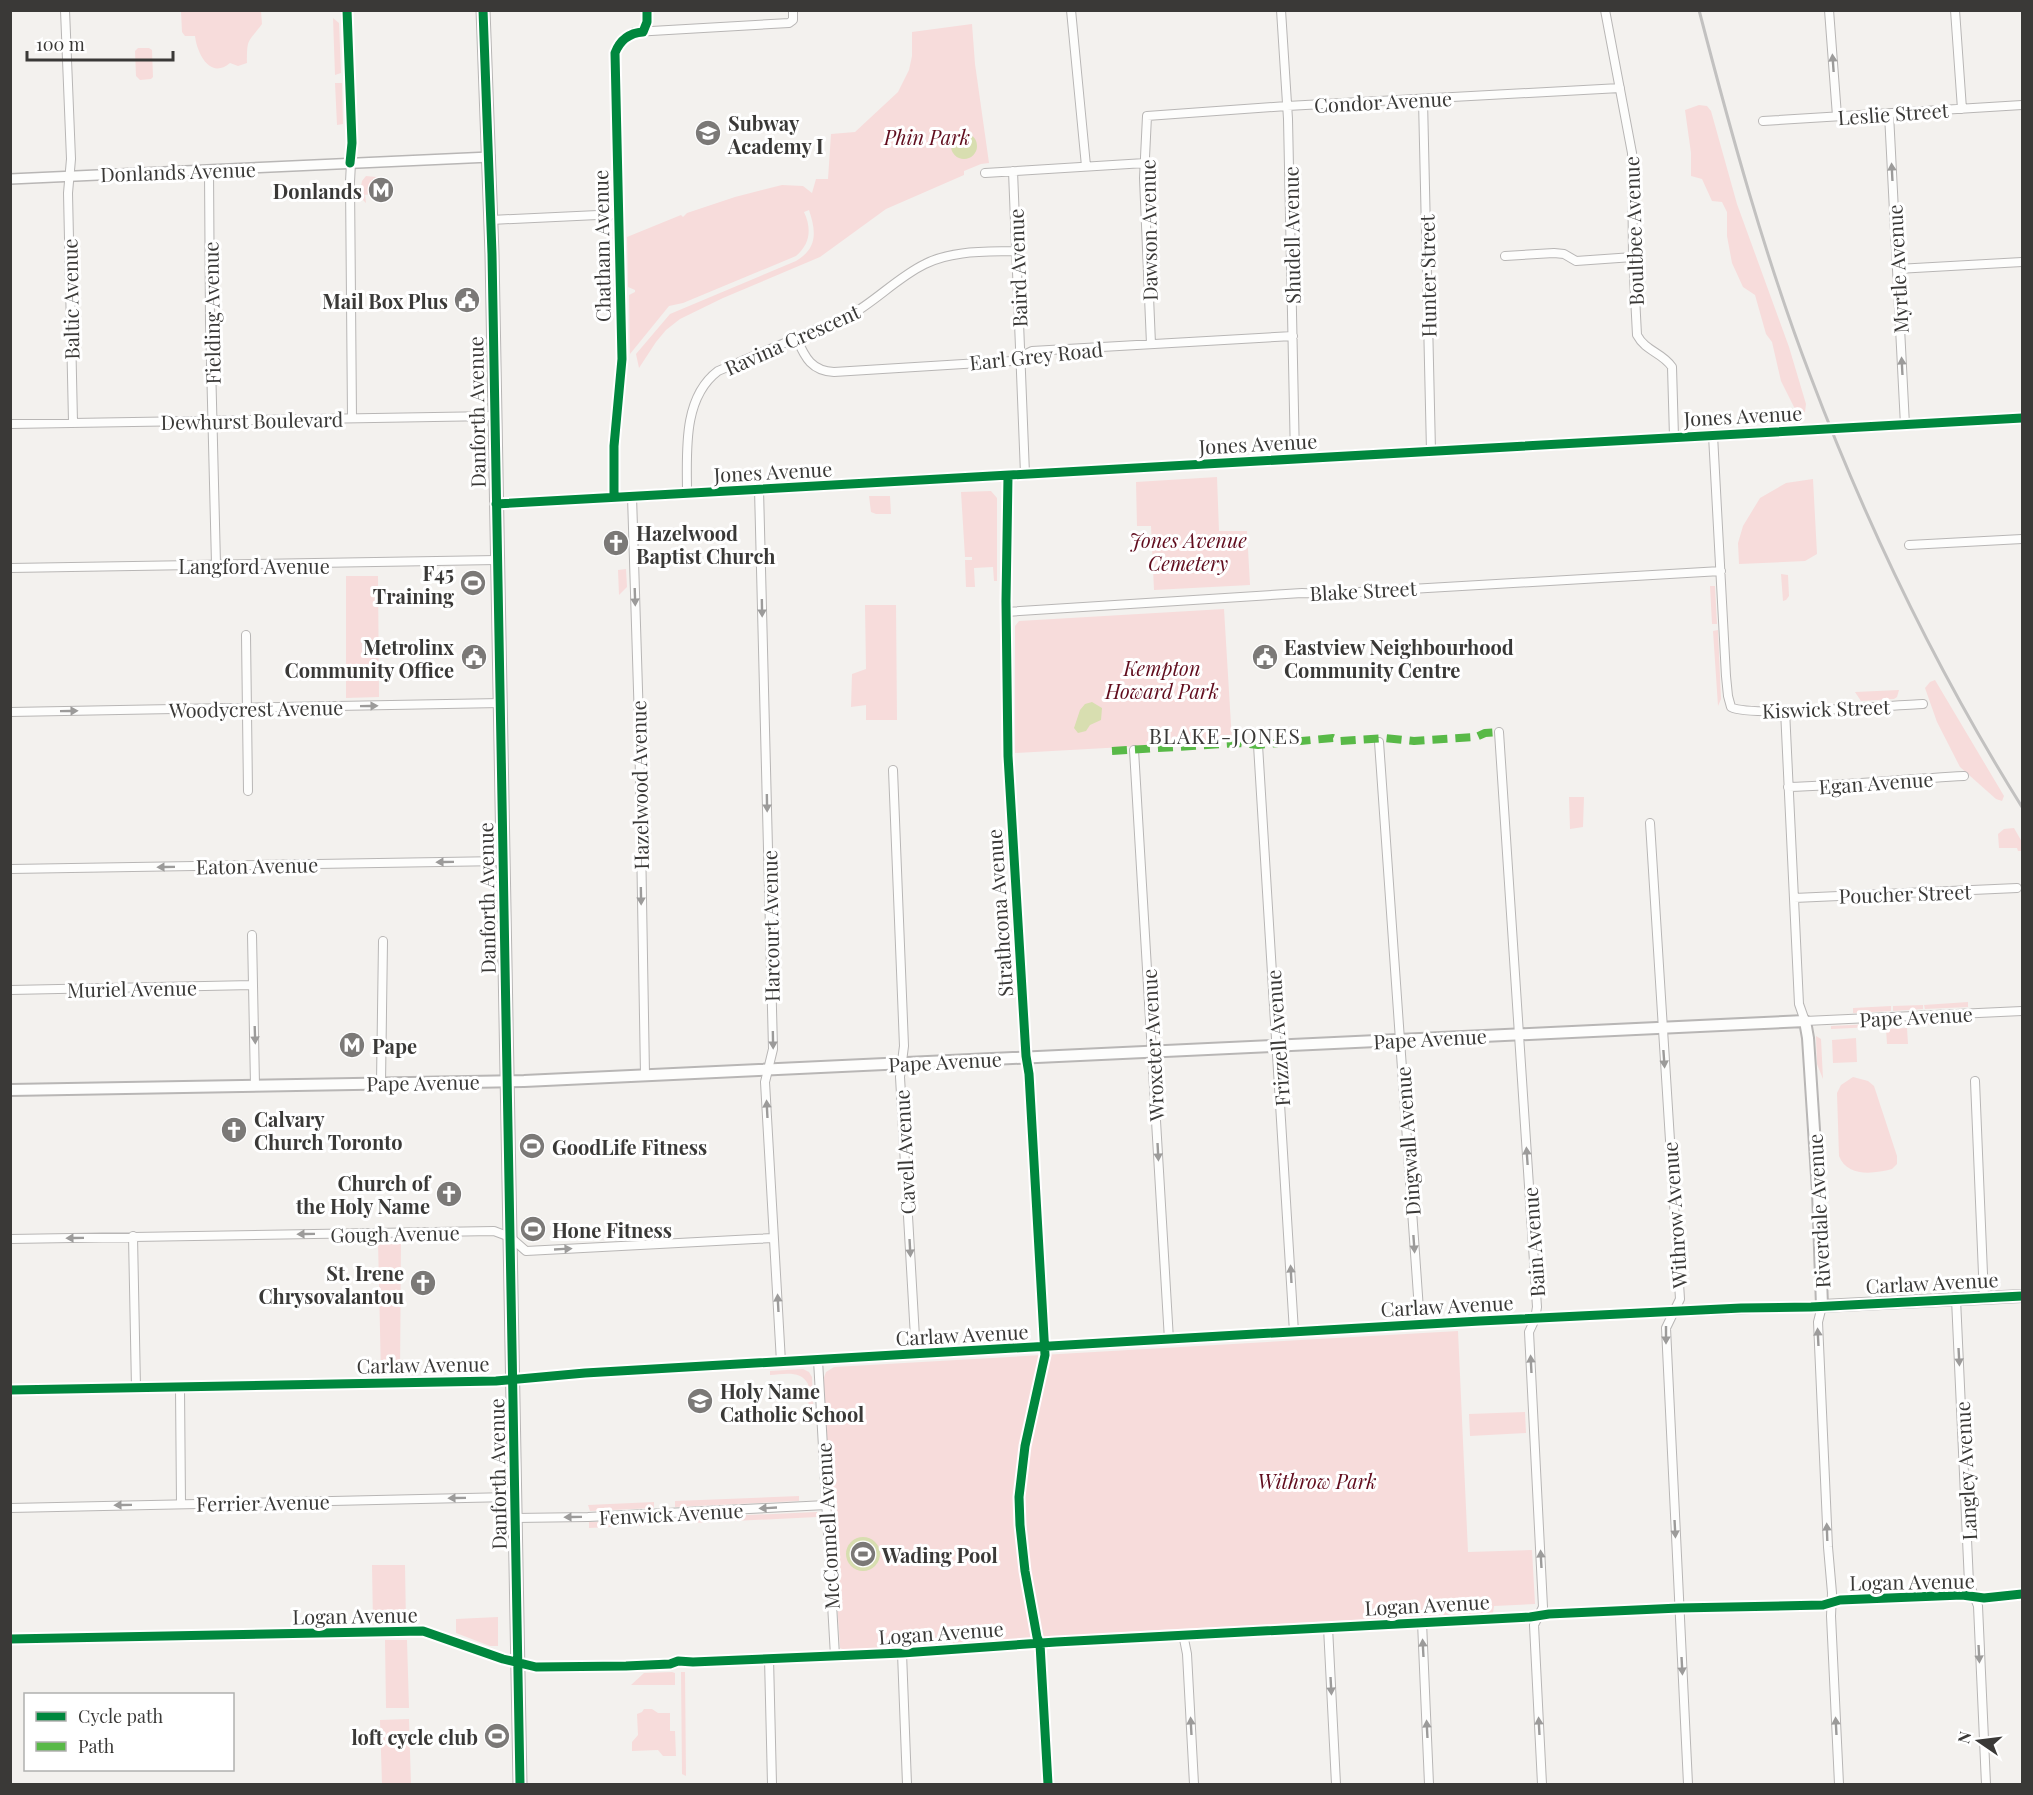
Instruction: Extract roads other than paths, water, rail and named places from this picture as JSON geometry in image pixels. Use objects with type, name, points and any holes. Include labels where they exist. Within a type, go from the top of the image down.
[{"type":"main road","name":"Danforth Avenue","points":[[483,10],[491,220],[520,1785]]},
{"type":"main road","name":"Pape Avenue","points":[[10,1090],[507,1081],[1805,1021]]},
{"type":"main road","name":"Riverdale Avenue","points":[[1805,1021],[1818,1191],[1822,1306]]},
{"type":"main road","name":"Carlaw Avenue","points":[[1822,1306],[2022,1296]]},
{"type":"street","name":"Baltic Avenue","points":[[65,10],[71,159],[69,176],[74,422]]},
{"type":"street","points":[[347,10],[352,143],[350,164],[352,418]]},
{"type":"street","points":[[647,10],[647,22],[643,32],[789,23],[793,20],[793,10]]},
{"type":"street","points":[[1071,10],[1086,166]]},
{"type":"street","name":"Shudell Avenue","points":[[1281,10],[1287,106],[1295,459]]},
{"type":"street","name":"Boultbee Avenue","points":[[1605,10],[1632,153],[1633,257],[1637,335],[1642,344],[1664,358],[1672,367],[1674,437]]},
{"type":"street","points":[[1829,10],[1837,116]]},
{"type":"street","points":[[1956,10],[1962,109]]},
{"type":"street","name":"Chatham Avenue","points":[[614,497],[614,446],[621,359],[615,53],[618,45],[626,36],[634,32],[643,32]]},
{"type":"street","name":"Condor Avenue","points":[[1147,116],[1620,88]]},
{"type":"street","name":"Hunter Street","points":[[1423,100],[1431,451]]},
{"type":"street","name":"Leslie Street","points":[[1763,121],[2022,105]]},
{"type":"street","name":"Myrtle Avenue","points":[[1889,114],[1905,425]]},
{"type":"street","name":"Dawson Avenue","points":[[1147,116],[1145,163],[1152,344]]},
{"type":"street","name":"Donlands Avenue","points":[[10,178],[489,157]]},
{"type":"street","points":[[985,173],[1145,163]]},
{"type":"street","name":"Fielding Avenue","points":[[209,170],[216,564]]},
{"type":"street","name":"Baird Avenue","points":[[1013,171],[1025,474]]},
{"type":"street","points":[[491,220],[619,214]]},
{"type":"street","name":"Ravina Crescent","points":[[687,493],[688,439],[694,407],[712,376],[726,367],[797,339],[858,311],[914,270],[937,259],[962,254],[1016,251]]},
{"type":"street","points":[[1505,256],[1554,253],[1564,254],[1576,261],[1633,257]]},
{"type":"street","points":[[1897,269],[2022,262]]},
{"type":"street","name":"Earl Grey Road","points":[[797,339],[810,365],[826,371],[1012,361],[1032,351],[1293,336]]},
{"type":"street","name":"Dewhurst Boulevard","points":[[10,424],[494,416]]},
{"type":"street","name":"Jones Avenue","points":[[496,504],[2022,418]]},
{"type":"street","points":[[1713,435],[1721,571]]},
{"type":"street","name":"Strathcona Avenue","points":[[1008,476],[1006,612],[1008,756],[1045,1348]]},
{"type":"street","name":"Harcourt Avenue","points":[[759,489],[773,1048],[770,1069],[765,1082],[781,1362]]},
{"type":"street","name":"Hazelwood Avenue","points":[[632,496],[639,722],[645,1075]]},
{"type":"street","points":[[1909,545],[2022,538]]},
{"type":"street","name":"Langford Avenue","points":[[10,568],[497,560]]},
{"type":"street","name":"Blake Street","points":[[1006,612],[1302,593],[1325,594],[1721,571]]},
{"type":"street","name":"Kiswick Street","points":[[1721,571],[1726,676],[1731,707],[1737,711],[1923,704]]},
{"type":"street","points":[[246,635],[248,791]]},
{"type":"street","name":"Woodycrest Avenue","points":[[10,712],[501,703]]},
{"type":"street","name":"Riverdale Avenue","points":[[1785,710],[1799,1004],[1805,1021]]},
{"type":"street","name":"Bain Avenue","points":[[1499,732],[1537,1307],[1529,1332],[1543,1607],[1534,1624],[1542,1785]]},
{"type":"street","name":"Dingwall Avenue","points":[[1379,742],[1420,1324]]},
{"type":"street","name":"Frizzell Avenue","points":[[1258,745],[1294,1332]]},
{"type":"street","name":"Wroxeter Avenue","points":[[1134,750],[1168,1340]]},
{"type":"street","name":"Cavell Avenue","points":[[893,770],[904,1046],[900,1077],[916,1355]]},
{"type":"street","name":"Egan Avenue","points":[[1788,787],[1850,785],[1964,776]]},
{"type":"street","name":"Withrow Avenue","points":[[1650,823],[1661,1027],[1680,1299],[1666,1328],[1688,1785]]},
{"type":"street","name":"Eaton Avenue","points":[[10,869],[503,861]]},
{"type":"street","name":"Poucher Street","points":[[1794,898],[2017,888]]},
{"type":"street","points":[[252,936],[255,1085]]},
{"type":"street","points":[[381,1083],[383,941]]},
{"type":"street","name":"Muriel Avenue","points":[[10,990],[253,985]]},
{"type":"street","name":"Pape Avenue","points":[[1805,1021],[2022,1011]]},
{"type":"street","points":[[1975,1081],[1984,1298]]},
{"type":"street","name":"Gough Avenue","points":[[10,1239],[494,1231],[510,1237],[526,1251],[773,1238]]},
{"type":"street","points":[[133,1236],[136,1389]]},
{"type":"street","name":"Langley Avenue","points":[[1956,1299],[1969,1583],[1978,1606],[1986,1785]]},
{"type":"street","name":"Riverdale Avenue","points":[[1822,1306],[1818,1322],[1839,1785]]},
{"type":"street","name":"Carlaw Avenue","points":[[10,1390],[513,1379],[1420,1324],[1822,1306]]},
{"type":"street","name":"McConnell Avenue","points":[[818,1360],[834,1656]]},
{"type":"street","points":[[180,1388],[182,1504]]},
{"type":"street","name":"Ferrier Avenue","points":[[10,1508],[515,1497]]},
{"type":"street","name":"Fenwick Avenue","points":[[515,1518],[826,1505]]},
{"type":"street","name":"Logan Avenue","points":[[10,1639],[423,1631],[536,1667],[626,1666],[670,1664],[678,1661],[902,1653],[1183,1634],[1679,1608],[1831,1603],[1840,1600],[1962,1595],[1984,1598],[2022,1594]]},
{"type":"street","points":[[1422,1622],[1429,1785]]},
{"type":"street","points":[[1328,1627],[1336,1785]]},
{"type":"street","points":[[1183,1634],[1187,1654],[1194,1785]]},
{"type":"street","points":[[1040,1644],[1048,1785]]},
{"type":"street","points":[[902,1653],[907,1785]]},
{"type":"street","points":[[769,1658],[772,1785]]},
{"type":"railway","points":[[1699,10],[1736,148],[1778,285],[1832,431],[1906,597],[1961,703],[2022,807]]},
{"type":"place","name":"Subway Academy I","points":[[708,133]]},
{"type":"place","name":"Donlands","points":[[381,190]]},
{"type":"place","name":"Mail Box Plus","points":[[467,300]]},
{"type":"place","name":"Hazelwood Baptist Church","points":[[616,543]]},
{"type":"place","name":"F45 Training","points":[[473,583]]},
{"type":"place","name":"Metrolinx Community Office","points":[[474,657]]},
{"type":"place","name":"Eastview Neighbourhood Community Centre","points":[[1265,657]]},
{"type":"place","name":"Pape","points":[[352,1045]]},
{"type":"place","name":"Calvary Church Toronto","points":[[234,1130]]},
{"type":"place","name":"GoodLife Fitness","points":[[532,1146]]},
{"type":"place","name":"Church of the Holy Name","points":[[449,1194]]},
{"type":"place","name":"Hone Fitness","points":[[533,1229]]},
{"type":"place","name":"St. Irene Chrysovalantou","points":[[423,1283]]},
{"type":"place","name":"Holy Name Catholic School","points":[[700,1401]]},
{"type":"place","name":"Wading Pool","points":[[863,1554]]},
{"type":"place","name":"loft cycle club","points":[[497,1736]]},
{"type":"district","name":"BLAKE-JONES","points":[[1225,735]]},
{"type":"park label","name":"Phin Park","points":[[927,136]]},
{"type":"park label","name":"Jones Avenue Cemetery","points":[[1188,550]]},
{"type":"park label","name":"Kempton Howard Park","points":[[1162,678]]},
{"type":"park label","name":"Withrow Park","points":[[1317,1480]]}]
